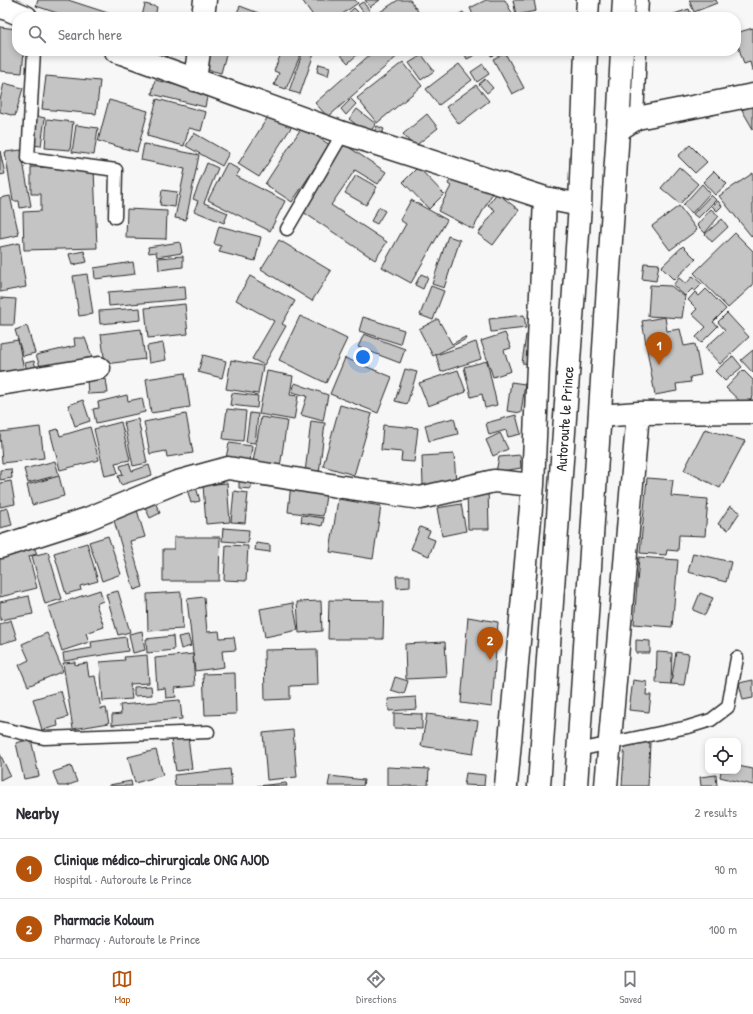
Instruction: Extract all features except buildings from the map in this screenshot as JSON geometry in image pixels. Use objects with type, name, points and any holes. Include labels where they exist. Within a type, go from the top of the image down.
[{"type":"street","points":[[204,12],[205,0]]},
{"type":"street","points":[[587,12],[588,0]]},
{"type":"street","points":[[623,12],[624,0]]},
{"type":"street","points":[[0,6],[14,12]]},
{"type":"street","points":[[130,56],[343,133],[545,198],[580,205]]},
{"type":"street","points":[[195,80],[198,56]]},
{"type":"street","name":"Autoroute le Prince","points":[[539,786],[580,205],[586,56]]},
{"type":"street","points":[[576,786],[622,56]]},
{"type":"street","points":[[618,130],[637,118],[753,95]]},
{"type":"street","points":[[506,786],[533,485],[545,198]]},
{"type":"street","points":[[0,384],[99,368]]},
{"type":"street","points":[[600,416],[638,413],[753,412]]},
{"type":"street","points":[[606,786],[638,413]]},
{"type":"street","points":[[0,547],[88,519],[177,482],[228,468],[420,498],[494,481],[533,485]]},
{"type":"lane","points":[[641,12],[642,0]]},
{"type":"lane","points":[[34,56],[28,158],[116,170],[115,217]]},
{"type":"lane","points":[[637,118],[640,56]]},
{"type":"lane","points":[[287,229],[343,133]]},
{"type":"lane","points":[[578,750],[610,745],[688,727],[711,720],[728,707],[737,658]]},
{"type":"lane","points":[[0,728],[44,738],[208,732]]},
{"type":"place","name":"Clinique médico-chirurgicale ONG AJOD","points":[[659,365]]},
{"type":"place","name":"Pharmacie Koloum","points":[[490,660]]}]
